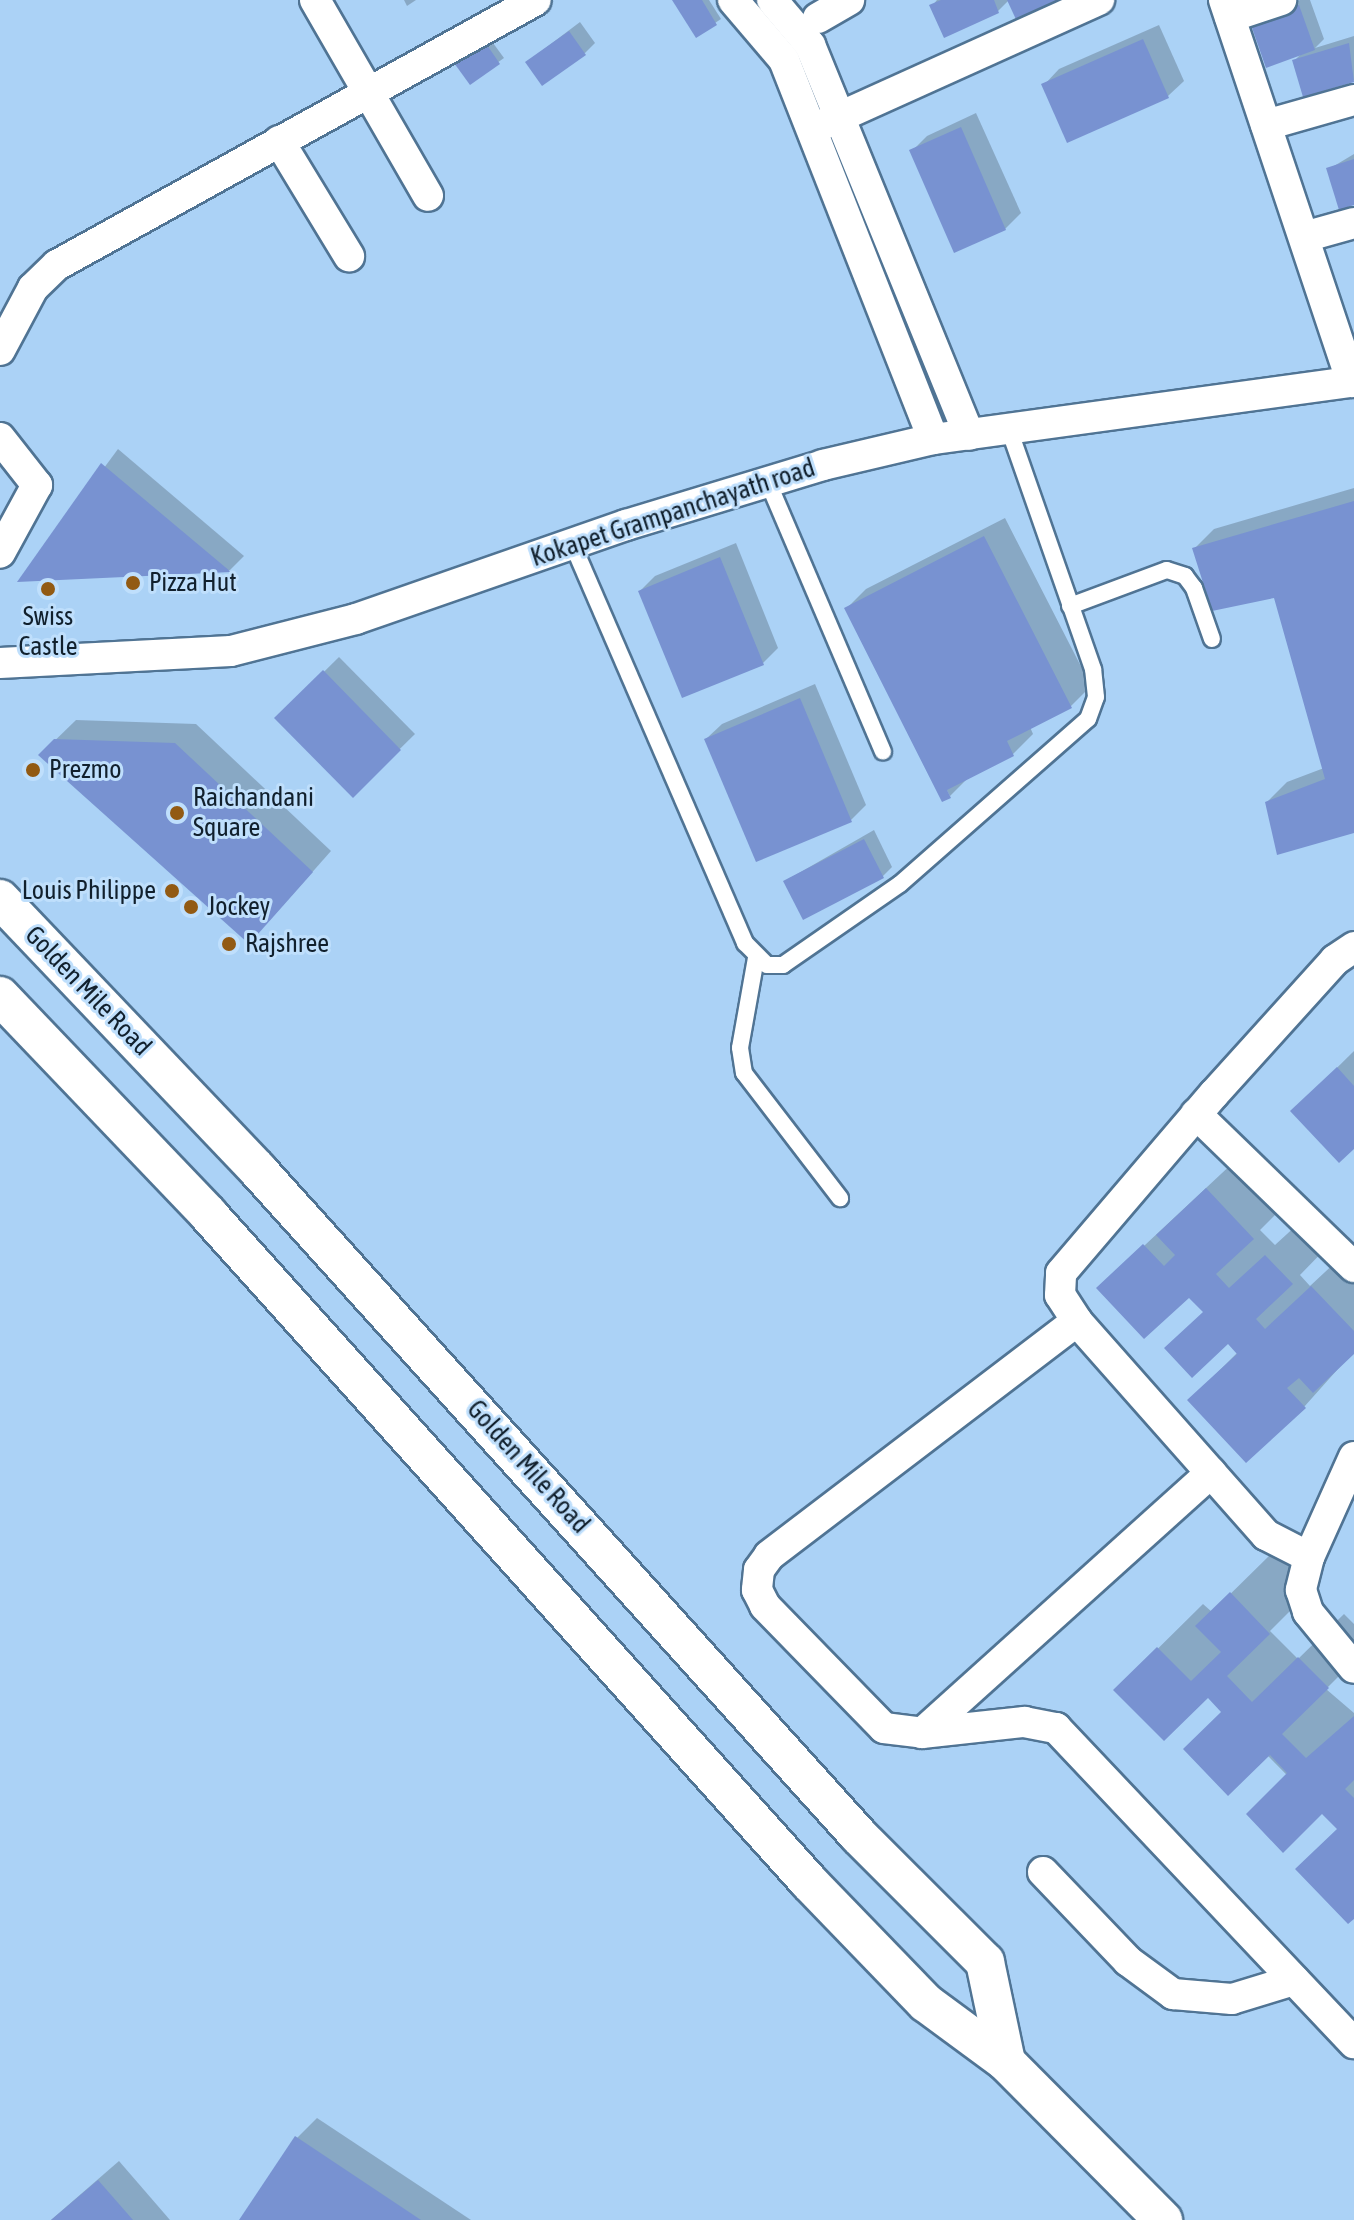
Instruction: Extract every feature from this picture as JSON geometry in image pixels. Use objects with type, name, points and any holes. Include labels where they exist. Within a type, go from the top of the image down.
[{"type":"street","points":[[315,0],[428,196]]},
{"type":"street","points":[[0,350],[33,288],[57,265],[536,0]]},
{"type":"street","points":[[733,0],[784,60],[933,439]]},
{"type":"street","points":[[772,0],[810,45],[969,435]]},
{"type":"street","points":[[818,18],[849,0]]},
{"type":"street","points":[[812,129],[1099,0]]},
{"type":"street","points":[[1281,0],[1227,8],[1353,382]]},
{"type":"street","points":[[1266,125],[1354,100]]},
{"type":"street","points":[[279,141],[349,256]]},
{"type":"street","points":[[1304,237],[1354,223]]},
{"type":"street","name":"Kokapet Grampanchayath road","points":[[0,663],[231,651],[356,619],[572,543],[768,482],[933,439],[1353,382]]},
{"type":"street","points":[[0,438],[37,485],[36,495],[0,553]]},
{"type":"street","name":"Golden Mile Road","points":[[0,899],[257,1169],[859,1836],[985,1962],[1006,2062]]},
{"type":"street","points":[[1309,1557],[1266,1535],[1077,1321],[1060,1295],[1061,1273],[1196,1114],[1335,960],[1354,947]]},
{"type":"street","points":[[0,996],[219,1225],[809,1882],[926,2003],[1006,2062],[1163,2220]]},
{"type":"street","points":[[1196,1114],[1354,1267]]},
{"type":"street","points":[[1077,1321],[769,1556],[759,1570],[757,1590],[765,1606],[884,1728],[922,1733],[1024,1722],[1056,1728],[1354,2043]]},
{"type":"street","points":[[1354,1457],[1309,1557],[1301,1590],[1308,1612],[1354,1668]]},
{"type":"street","points":[[922,1733],[1211,1473]]},
{"type":"street","points":[[1043,1872],[1128,1961],[1173,1994],[1232,1999],[1294,1980]]},
{"type":"lane","points":[[572,543],[745,943],[756,958],[767,965],[783,965],[900,884],[1088,719],[1096,697],[1093,669],[1009,429]]},
{"type":"lane","points":[[768,482],[883,752]]},
{"type":"lane","points":[[1070,606],[1167,570],[1185,576],[1194,588],[1212,639]]},
{"type":"lane","points":[[756,958],[740,1048],[744,1073],[840,1198]]},
{"type":"building","points":[[672,0],[702,0],[717,25],[696,38]]},
{"type":"building","points":[[941,0],[994,0],[999,13],[944,38],[929,5]]},
{"type":"building","points":[[1007,0],[1073,0],[1019,26]]},
{"type":"building","points":[[1299,5],[1315,50],[1266,68],[1250,22]]},
{"type":"building","points":[[569,31],[586,55],[542,86],[525,62]]},
{"type":"building","points":[[480,35],[500,64],[470,85],[449,56]]},
{"type":"building","points":[[1143,39],[1169,98],[1067,143],[1041,84]]},
{"type":"building","points":[[1349,43],[1354,82],[1303,97],[1292,60]]},
{"type":"building","points":[[961,127],[1006,230],[954,253],[909,150]]},
{"type":"building","points":[[1354,159],[1354,205],[1339,210],[1326,168]]},
{"type":"building","points":[[101,463],[231,572],[17,582]]},
{"type":"building","points":[[1354,501],[1354,833],[1277,855],[1265,802],[1325,779],[1274,598],[1212,611],[1192,548]]},
{"type":"building","points":[[984,536],[1072,708],[1007,741],[1014,756],[947,790],[951,798],[942,802],[844,608]]},
{"type":"building","points":[[720,557],[764,665],[682,698],[638,591]]},
{"type":"building","points":[[323,670],[401,750],[353,798],[274,718]]},
{"type":"building","points":[[800,698],[852,822],[756,862],[704,739]]},
{"type":"building","name":"Raichandani Square","points":[[54,739],[175,743],[313,872],[249,944],[38,755]]},
{"type":"building","points":[[864,839],[884,878],[803,920],[783,881]]},
{"type":"building","points":[[1337,1067],[1354,1086],[1354,1149],[1339,1163],[1290,1111]]},
{"type":"building","points":[[1206,1188],[1254,1239],[1216,1274],[1229,1288],[1265,1255],[1293,1284],[1256,1319],[1265,1329],[1311,1286],[1354,1331],[1354,1354],[1313,1393],[1299,1378],[1287,1388],[1306,1408],[1246,1463],[1187,1400],[1237,1354],[1228,1344],[1192,1378],[1164,1348],[1203,1312],[1189,1298],[1144,1339],[1096,1288],[1143,1244],[1164,1266],[1175,1255],[1156,1235]]},
{"type":"building","points":[[1230,1592],[1270,1634],[1227,1676],[1252,1702],[1298,1657],[1329,1688],[1282,1734],[1306,1758],[1354,1716],[1354,1780],[1345,1789],[1354,1798],[1354,1919],[1348,1924],[1295,1869],[1337,1829],[1322,1814],[1283,1853],[1246,1814],[1287,1773],[1270,1755],[1228,1796],[1183,1749],[1221,1712],[1208,1698],[1164,1741],[1113,1690],[1157,1647],[1191,1681],[1221,1652],[1195,1626]]},
{"type":"building","points":[[295,2136],[421,2220],[239,2220]]},
{"type":"building","points":[[98,2180],[133,2220],[51,2220]]},
{"type":"place","name":"Pizza Hut","points":[[133,583]]},
{"type":"place","name":"Swiss Castle","points":[[48,589]]},
{"type":"place","name":"Prezmo","points":[[33,770]]},
{"type":"place","name":"Raichandani Square","points":[[177,813]]},
{"type":"place","name":"Louis Philippe","points":[[172,891]]},
{"type":"place","name":"Jockey","points":[[191,907]]},
{"type":"place","name":"Rajshree","points":[[229,944]]}]
